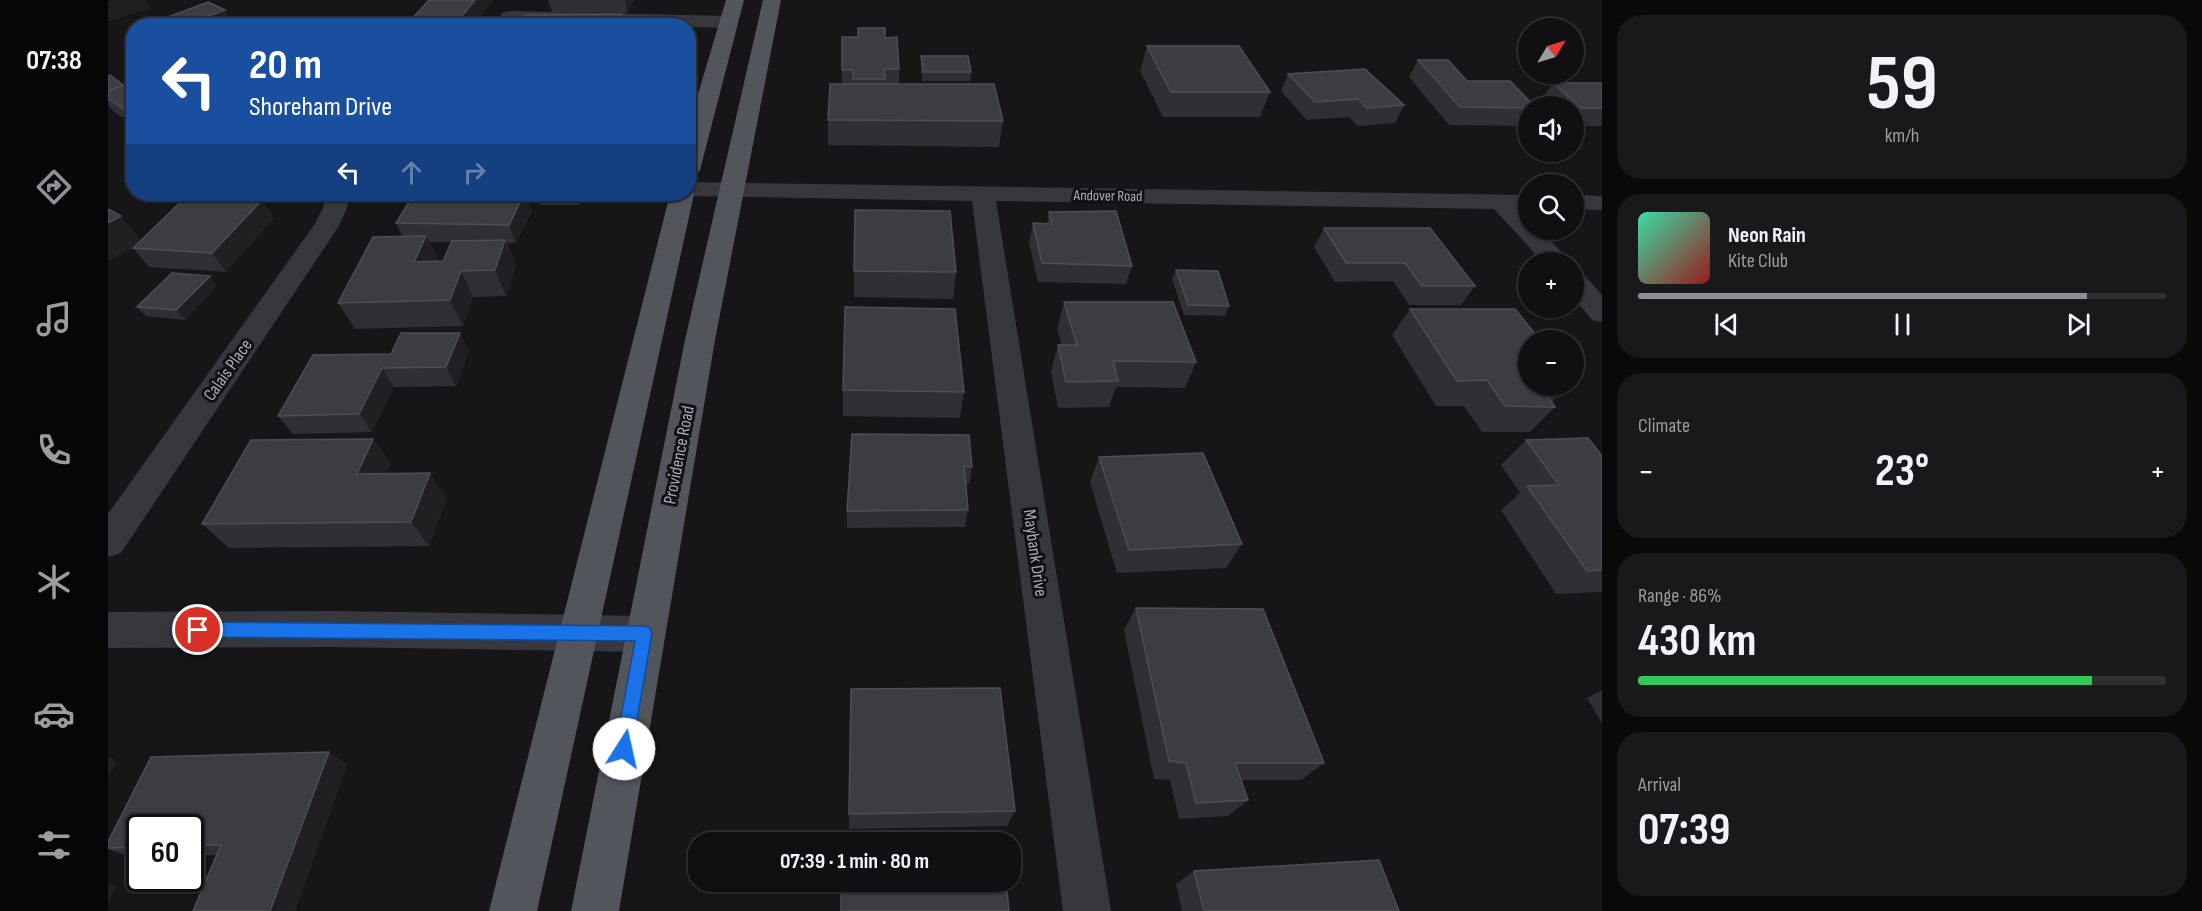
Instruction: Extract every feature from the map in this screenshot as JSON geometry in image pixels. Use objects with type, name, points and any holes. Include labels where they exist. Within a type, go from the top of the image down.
[{"type":"main road","points":[[696,141],[735,0]]},
{"type":"main road","name":"Providence Road","points":[[595,911],[644,633],[731,190],[772,0]]},
{"type":"main road","points":[[513,911],[680,201]]},
{"type":"street","points":[[508,17],[552,18]]},
{"type":"street","points":[[696,21],[729,22]]},
{"type":"street","name":"Andover Road","points":[[696,189],[1518,201]]},
{"type":"street","name":"Maybank Drive","points":[[983,194],[1087,911]]},
{"type":"street","name":"Calais Place","points":[[108,542],[326,226],[336,201]]},
{"type":"street","points":[[1500,201],[1548,252]]},
{"type":"street","points":[[1584,202],[1602,202]]},
{"type":"street","points":[[1584,292],[1602,313]]},
{"type":"street","points":[[108,630],[334,629],[644,633]]},
{"type":"building","points":[[429,0],[475,0],[460,18],[413,18]]},
{"type":"building","points":[[208,2],[225,10],[204,18],[165,18]]},
{"type":"building","points":[[622,14],[620,18],[523,18],[525,15]]},
{"type":"building","points":[[858,28],[885,28],[885,38],[897,37],[899,69],[884,69],[885,79],[853,79],[853,70],[842,70],[842,37],[858,37]]},
{"type":"building","points":[[1147,46],[1239,46],[1270,92],[1171,92]]},
{"type":"building","points":[[921,56],[968,56],[971,72],[923,72]]},
{"type":"building","points":[[1418,60],[1448,60],[1467,81],[1510,81],[1524,96],[1518,96],[1518,108],[1460,107]]},
{"type":"building","points":[[1365,69],[1404,105],[1367,108],[1358,99],[1315,102],[1288,74]]},
{"type":"building","points":[[110,75],[123,85],[108,91],[108,76]]},
{"type":"building","points":[[1602,83],[1602,108],[1584,108],[1584,96],[1568,96],[1554,84]]},
{"type":"building","points":[[126,84],[126,110],[108,99],[108,91]]},
{"type":"building","points":[[830,84],[994,84],[1003,121],[828,120]]},
{"type":"building","points":[[182,201],[261,201],[212,253],[133,248]]},
{"type":"building","points":[[410,201],[521,201],[509,225],[396,223]]},
{"type":"building","points":[[108,209],[121,216],[108,223]]},
{"type":"building","points":[[855,210],[950,211],[956,272],[854,271]]},
{"type":"building","points":[[1116,211],[1132,266],[1042,263],[1033,223],[1052,224],[1049,212]]},
{"type":"building","points":[[1324,228],[1430,228],[1475,286],[1422,286],[1405,263],[1346,263]]},
{"type":"building","points":[[426,236],[414,262],[443,261],[452,241],[505,240],[495,270],[461,271],[450,300],[338,303],[373,237]]},
{"type":"building","points":[[1176,270],[1218,271],[1229,306],[1188,305]]},
{"type":"building","points":[[172,273],[210,276],[176,310],[137,307]]},
{"type":"building","points":[[1064,302],[1173,302],[1196,362],[1113,361],[1118,381],[1066,382],[1058,345],[1077,345]]},
{"type":"building","points":[[845,307],[955,309],[964,392],[843,390]]},
{"type":"building","points":[[1410,309],[1515,309],[1518,318],[1522,318],[1532,330],[1518,330],[1518,396],[1547,396],[1555,407],[1505,406],[1487,380],[1457,381]]},
{"type":"building","points":[[401,333],[460,333],[446,367],[382,368],[359,414],[278,416],[313,355],[391,354]]},
{"type":"building","points":[[852,434],[969,435],[972,467],[964,466],[968,510],[847,511]]},
{"type":"building","points":[[1588,438],[1602,456],[1602,570],[1587,571],[1527,486],[1559,485],[1526,440]]},
{"type":"building","points":[[373,439],[357,474],[430,473],[411,522],[202,524],[251,440]]},
{"type":"building","points":[[1203,453],[1242,544],[1129,550],[1099,457]]},
{"type":"building","points":[[1136,608],[1263,609],[1324,763],[1235,763],[1248,800],[1196,803],[1186,763],[1169,761]]},
{"type":"building","points":[[1000,688],[1015,811],[849,814],[851,689]]},
{"type":"building","points":[[329,752],[270,911],[193,911],[201,892],[204,892],[204,885],[221,845],[204,845],[204,814],[126,814],[126,847],[108,848],[108,842],[151,757]]},
{"type":"building","points":[[1379,860],[1399,911],[1204,911],[1194,871]]},
{"type":"building","points":[[841,892],[1007,892],[1009,911],[841,911]]},
{"type":"route","points":[[198,630],[334,629],[644,633],[624,749]]}]
